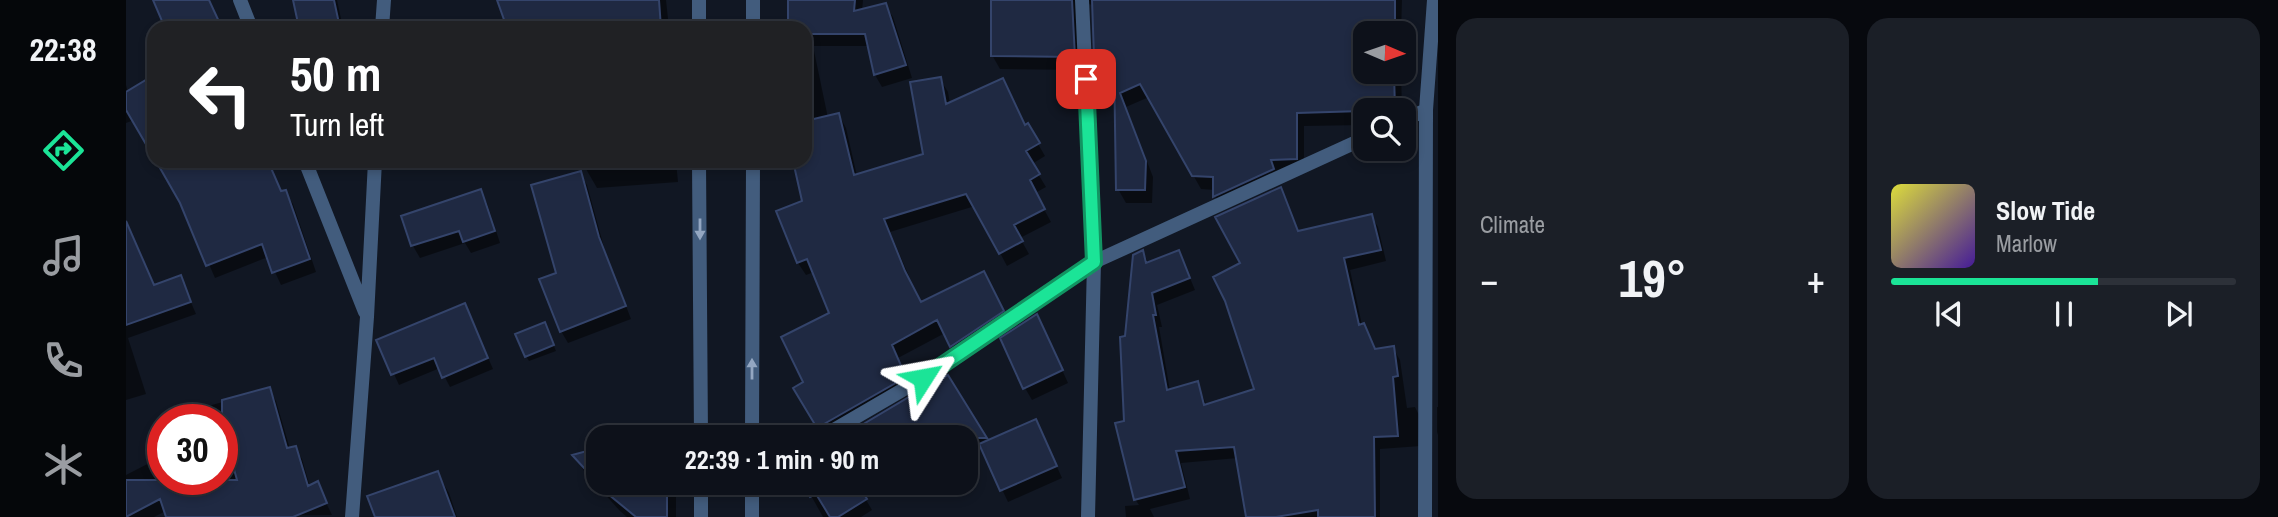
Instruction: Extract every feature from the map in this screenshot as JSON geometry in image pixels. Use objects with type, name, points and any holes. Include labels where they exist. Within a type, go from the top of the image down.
[{"type":"street","points":[[240,0],[248,21]]},
{"type":"street","points":[[382,21],[384,0]]},
{"type":"street","points":[[699,0],[699,21]]},
{"type":"street","points":[[753,0],[753,21]]},
{"type":"street","points":[[1082,0],[1094,262],[1088,517]]},
{"type":"street","points":[[1425,517],[1426,110],[1434,0]]},
{"type":"street","points":[[1416,115],[1426,110]]},
{"type":"street","points":[[842,425],[923,378],[1094,262],[1353,143]]},
{"type":"street","points":[[307,168],[367,317]]},
{"type":"street","points":[[352,517],[375,168]]},
{"type":"street","points":[[699,168],[701,425]]},
{"type":"street","points":[[752,425],[753,168]]},
{"type":"street","points":[[701,495],[701,517]]},
{"type":"street","points":[[752,495],[752,517]]},
{"type":"building","points":[[153,0],[209,0],[219,21],[162,21]]},
{"type":"building","points":[[293,0],[334,0],[338,21],[298,21]]},
{"type":"building","points":[[497,0],[659,0],[660,21],[504,21]]},
{"type":"building","points":[[788,0],[855,0],[854,11],[886,3],[906,65],[874,75],[865,34],[812,34],[812,21],[788,21]]},
{"type":"building","points":[[991,0],[1072,0],[1075,57],[991,56]]},
{"type":"building","points":[[1092,0],[1395,0],[1395,21],[1353,21],[1353,84],[1394,84],[1395,98],[1353,98],[1353,111],[1297,113],[1297,159],[1271,160],[1274,169],[1213,197],[1213,177],[1192,176],[1140,84],[1120,93],[1146,161],[1145,190],[1116,190],[1114,60],[1110,60],[1110,57],[1094,57]]},
{"type":"building","points":[[941,77],[946,104],[1003,78],[1025,125],[1028,123],[1040,143],[1026,151],[1040,174],[1030,180],[1045,209],[1014,225],[1023,241],[999,254],[966,194],[884,219],[921,302],[984,271],[1004,311],[950,347],[937,320],[892,345],[906,377],[822,425],[815,425],[793,388],[803,382],[781,337],[829,313],[807,259],[797,263],[776,211],[802,201],[795,168],[812,168],[812,119],[839,113],[854,175],[923,154],[910,82]]},
{"type":"building","points":[[147,79],[147,146],[126,110],[126,92]]},
{"type":"building","points":[[160,168],[271,168],[281,191],[286,190],[310,259],[272,273],[262,244],[206,266],[180,203]]},
{"type":"building","points":[[581,171],[599,237],[626,306],[560,332],[539,279],[556,273],[531,185]]},
{"type":"building","points":[[1281,187],[1298,231],[1372,214],[1381,250],[1344,258],[1359,325],[1364,323],[1375,349],[1394,346],[1398,376],[1393,377],[1398,436],[1374,437],[1375,517],[1318,517],[1318,510],[1276,517],[1246,517],[1234,447],[1176,451],[1185,487],[1134,500],[1115,423],[1124,421],[1120,337],[1125,336],[1133,255],[1143,250],[1146,263],[1179,250],[1190,278],[1152,293],[1156,315],[1153,315],[1167,390],[1198,381],[1204,405],[1254,389],[1225,301],[1213,277],[1240,263],[1215,217]]},
{"type":"building","points":[[481,189],[495,231],[463,242],[459,231],[411,246],[401,216]]},
{"type":"building","points":[[126,221],[154,285],[181,275],[191,302],[126,325]]},
{"type":"building","points":[[465,303],[488,358],[442,378],[434,358],[391,375],[376,340]]},
{"type":"building","points":[[1037,314],[1063,370],[1023,389],[1000,338]]},
{"type":"building","points":[[545,322],[554,345],[525,357],[515,334]]},
{"type":"building","points":[[948,375],[987,438],[978,438],[978,425],[862,425],[914,394],[915,396]]},
{"type":"building","points":[[270,387],[287,448],[296,446],[308,486],[318,481],[327,503],[293,517],[166,517],[160,499],[126,517],[126,480],[147,480],[147,495],[238,495],[238,404],[222,404],[222,400]]},
{"type":"building","points":[[1036,419],[1057,466],[1000,491],[979,444]]},
{"type":"building","points":[[586,451],[586,470],[572,455]]},
{"type":"building","points":[[438,471],[455,517],[375,517],[367,496]]},
{"type":"building","points":[[609,495],[667,495],[667,517],[636,517]]},
{"type":"building","points":[[817,495],[864,495],[867,499],[838,517],[830,517]]},
{"type":"route","points":[[923,378],[1094,262],[1086,79]]}]
